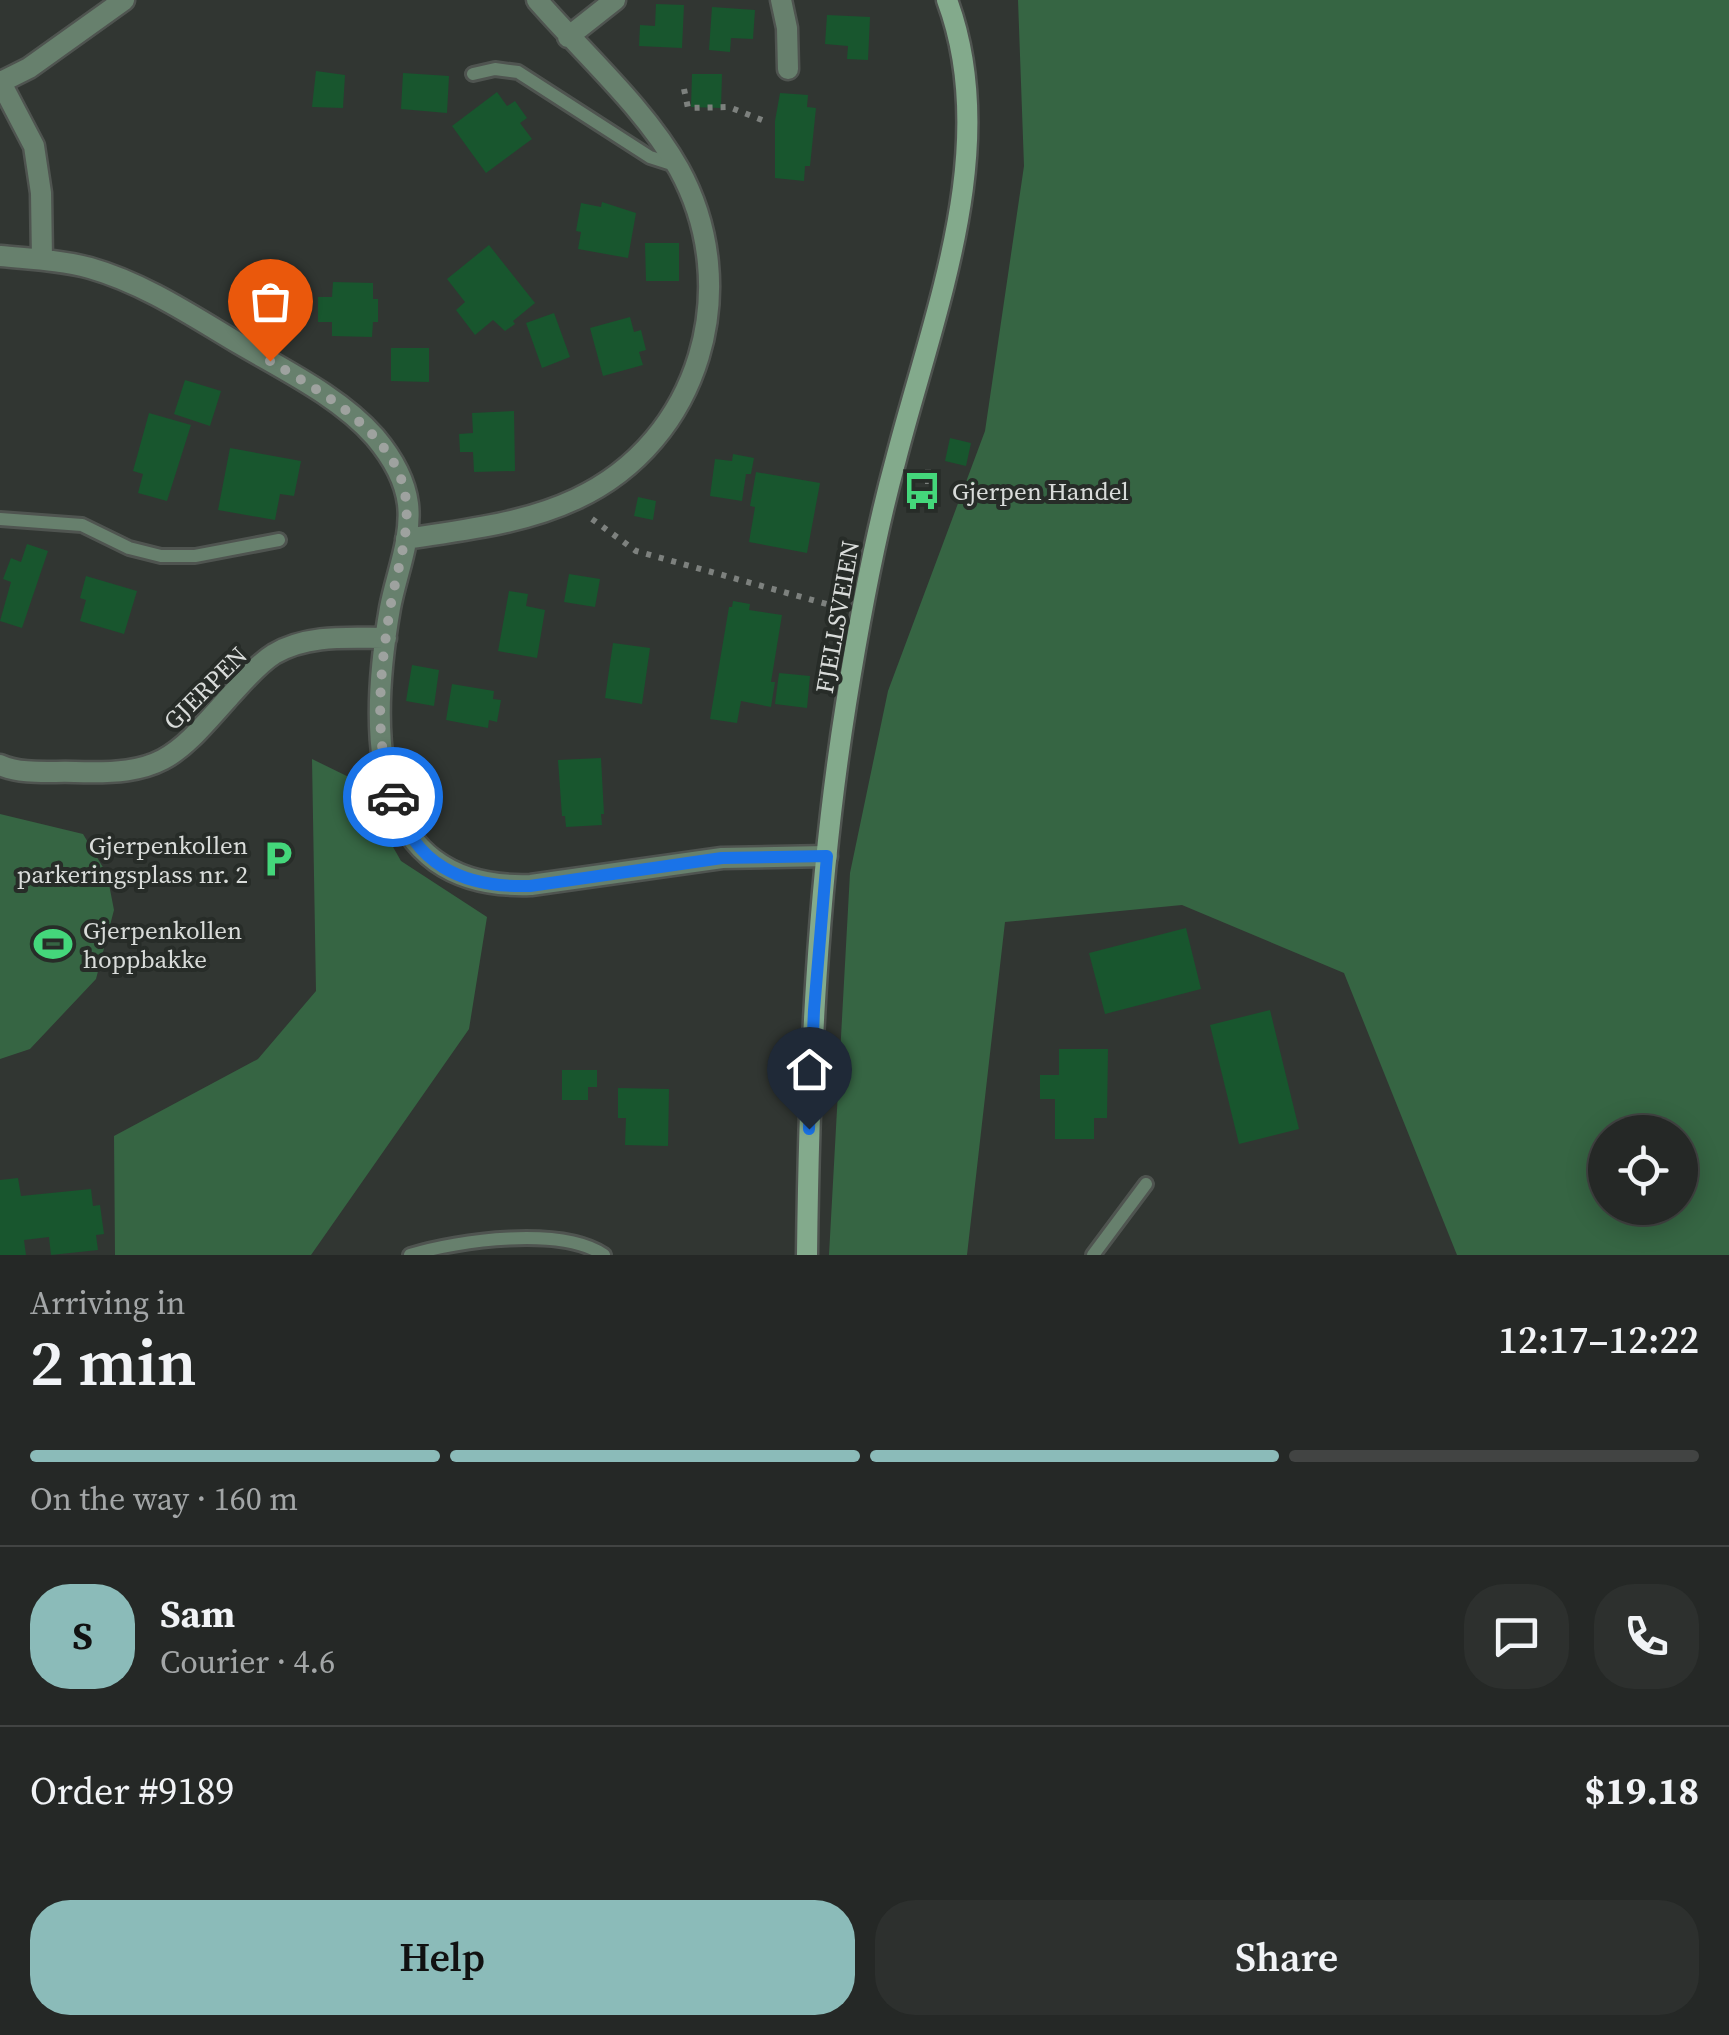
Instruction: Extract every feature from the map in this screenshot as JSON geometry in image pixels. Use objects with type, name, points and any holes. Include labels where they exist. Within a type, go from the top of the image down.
[{"type":"main road","name":"FJELLSVEIEN","points":[[807,1255],[812,1039],[827,856],[846,706],[895,460],[956,242],[966,153],[966,76],[948,0]]},
{"type":"street","points":[[42,260],[41,193],[34,146],[0,81],[28,68],[124,0]]},
{"type":"street","points":[[406,540],[549,510],[603,485],[674,416],[691,384],[708,309],[708,254],[701,220],[678,166],[537,0]]},
{"type":"street","points":[[568,36],[615,0]]},
{"type":"street","points":[[781,0],[787,28],[788,68]]},
{"type":"street","points":[[0,256],[88,267],[138,287],[300,379],[373,434],[391,458],[408,505],[406,540],[386,638],[380,734],[388,782],[401,824],[436,864],[462,878],[500,886],[530,886],[722,858],[827,856]]},
{"type":"street","name":"GJERPEN","points":[[0,765],[28,771],[139,770],[166,761],[190,742],[274,654],[306,641],[386,638]]},
{"type":"lane","points":[[473,74],[495,68],[518,72],[650,157],[678,166]]},
{"type":"lane","points":[[0,519],[82,525],[129,548],[161,556],[194,556],[280,540]]},
{"type":"lane","points":[[1093,1255],[1146,1184]]},
{"type":"lane","points":[[410,1255],[498,1240],[562,1240],[588,1245],[604,1255]]},
{"type":"path","points":[[684,88],[688,108],[729,107],[767,122]]},
{"type":"path","points":[[928,469],[928,484]]},
{"type":"path","points":[[578,498],[590,517],[636,551],[862,612]]},
{"type":"green space","points":[[1018,0],[1729,0],[1729,1255],[1457,1255],[1344,973],[1182,905],[1005,922],[967,1255],[829,1255],[850,873],[888,691],[985,431],[1024,166]]},
{"type":"green space","points":[[312,759],[355,780],[401,861],[487,917],[469,1029],[311,1255],[115,1255],[114,1136],[258,1059],[316,991]]},
{"type":"green space","name":"Gjerpenkollen hoppbakke","points":[[0,814],[83,834],[107,874],[114,910],[96,979],[30,1049],[0,1059]]},
{"type":"building","points":[[656,4],[684,5],[682,48],[639,46],[640,25],[655,26]]},
{"type":"building","points":[[712,7],[755,10],[753,39],[731,38],[730,52],[709,50]]},
{"type":"building","points":[[827,15],[870,17],[868,60],[847,59],[848,46],[825,44]]},
{"type":"building","points":[[316,71],[345,75],[343,108],[312,107]]},
{"type":"building","points":[[403,73],[449,76],[447,113],[401,109]]},
{"type":"building","points":[[692,74],[722,74],[721,108],[691,107]]},
{"type":"building","points":[[497,92],[507,106],[515,101],[527,118],[520,123],[532,139],[486,173],[452,126]]},
{"type":"building","points":[[780,93],[808,95],[807,107],[816,108],[810,166],[805,166],[804,181],[775,178],[775,121]]},
{"type":"building","points":[[602,202],[636,213],[628,258],[578,249],[581,232],[576,231],[581,203],[601,207]]},
{"type":"building","points":[[645,243],[679,243],[679,281],[646,281]]},
{"type":"building","points":[[489,245],[535,303],[505,331],[493,320],[475,335],[456,310],[465,302],[447,279]]},
{"type":"building","points":[[333,282],[373,283],[378,322],[373,322],[372,337],[332,336],[332,322],[318,322],[318,297],[332,297]]},
{"type":"building","points":[[554,313],[570,357],[542,368],[526,323]]},
{"type":"building","points":[[630,317],[634,332],[641,330],[646,350],[639,352],[643,365],[603,376],[590,328]]},
{"type":"building","points":[[391,348],[429,348],[429,382],[391,381]]},
{"type":"building","points":[[185,380],[221,391],[210,426],[174,414]]},
{"type":"building","points":[[514,411],[515,471],[474,472],[473,452],[460,452],[459,434],[473,433],[472,413]]},
{"type":"building","points":[[149,413],[191,425],[167,501],[138,493],[143,474],[133,471]]},
{"type":"building","points":[[950,438],[971,443],[966,466],[945,461]]},
{"type":"building","points":[[230,448],[301,461],[294,496],[280,494],[275,520],[218,510]]},
{"type":"building","points":[[733,454],[754,458],[751,474],[746,474],[742,501],[710,496],[715,459],[732,461]]},
{"type":"building","points":[[756,472],[820,483],[807,553],[749,542]]},
{"type":"building","points":[[638,497],[656,501],[653,520],[634,516]]},
{"type":"building","points":[[27,544],[48,551],[22,628],[0,621],[11,582],[3,579],[11,558],[21,562]]},
{"type":"building","points":[[569,574],[600,579],[595,607],[564,602]]},
{"type":"building","points":[[86,576],[137,591],[124,634],[80,621],[86,600],[80,598]]},
{"type":"building","points":[[509,591],[528,594],[526,606],[545,610],[537,658],[498,651]]},
{"type":"building","points":[[733,601],[750,604],[749,610],[782,615],[771,707],[741,701],[737,723],[710,719]]},
{"type":"building","points":[[613,643],[650,648],[642,704],[605,698]]},
{"type":"building","points":[[412,665],[439,670],[434,706],[406,701]]},
{"type":"building","points":[[779,673],[810,676],[807,708],[775,704]]},
{"type":"building","points":[[452,684],[494,691],[493,699],[501,700],[497,722],[489,720],[488,728],[446,720]]},
{"type":"building","points":[[601,758],[602,825],[566,827],[558,760]]},
{"type":"building","points":[[1186,928],[1201,989],[1105,1014],[1089,953]]},
{"type":"building","points":[[1270,1010],[1299,1129],[1239,1144],[1210,1025]]},
{"type":"building","points":[[1059,1049],[1108,1049],[1107,1118],[1094,1118],[1094,1139],[1055,1139],[1055,1099],[1040,1099],[1040,1075],[1059,1075]]},
{"type":"building","points":[[562,1070],[597,1070],[597,1087],[588,1087],[588,1100],[562,1100]]},
{"type":"building","points":[[618,1088],[669,1089],[668,1146],[625,1145],[626,1118],[618,1118]]},
{"type":"building","points":[[18,1178],[21,1196],[91,1189],[93,1206],[100,1205],[104,1234],[96,1235],[98,1250],[51,1255],[49,1237],[24,1240],[26,1255],[0,1255],[0,1180]]},
{"type":"way so far","points":[[270,361],[373,434],[402,481],[408,505],[406,540],[390,609],[380,693],[380,734],[393,797]]},
{"type":"place","name":"Gjerpen Handel","points":[[922,491]]},
{"type":"place","name":"Gjerpenkollen parkeringsplass nr. 2","points":[[278,859]]},
{"type":"place","name":"Gjerpenkollen hoppbakke","points":[[53,944]]},
{"type":"route","points":[[393,797],[401,824],[436,864],[462,878],[500,886],[530,886],[722,858],[827,856],[809,1129]]}]
